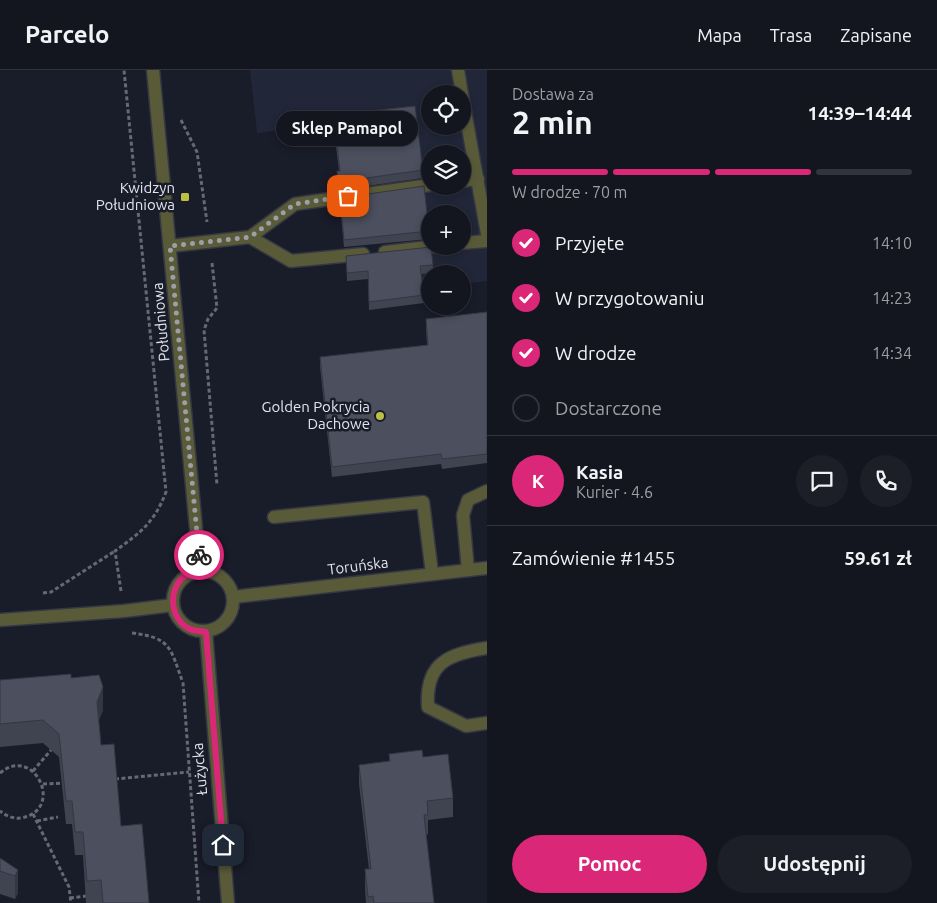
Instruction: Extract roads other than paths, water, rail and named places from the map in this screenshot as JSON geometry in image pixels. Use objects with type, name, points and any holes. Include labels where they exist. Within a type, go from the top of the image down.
[{"type":"street","name":"Południowa","points":[[153,70],[200,571]]},
{"type":"street","points":[[458,70],[460,85]]},
{"type":"street","points":[[470,135],[487,234]]},
{"type":"street","points":[[471,180],[478,179]]},
{"type":"street","points":[[170,246],[250,237],[295,204],[421,186]]},
{"type":"street","points":[[250,237],[291,261],[421,248]]},
{"type":"street","points":[[471,243],[487,241]]},
{"type":"street","points":[[468,570],[462,515],[468,500],[487,490]]},
{"type":"street","points":[[274,517],[423,502],[432,573]]},
{"type":"street","name":"Toruńska","points":[[233,597],[487,568]]},
{"type":"street","points":[[200,571],[216,573],[228,583],[233,597],[231,614],[221,626],[206,632],[190,630],[178,619],[173,605],[175,589],[185,576],[200,571]]},
{"type":"street","points":[[0,620],[124,612],[173,605]]},
{"type":"street","name":"Łużycka","points":[[206,632],[228,903]]},
{"type":"street","points":[[487,648],[467,651],[446,660],[432,675],[427,688],[428,707],[466,726],[487,723]]},
{"type":"place","name":"Sklep Pamapol","points":[[348,196]]},
{"type":"place","name":"Kwidzyn Południowa","points":[[185,197]]},
{"type":"place","name":"Golden Pokrycia Dachowe","points":[[380,416]]}]
